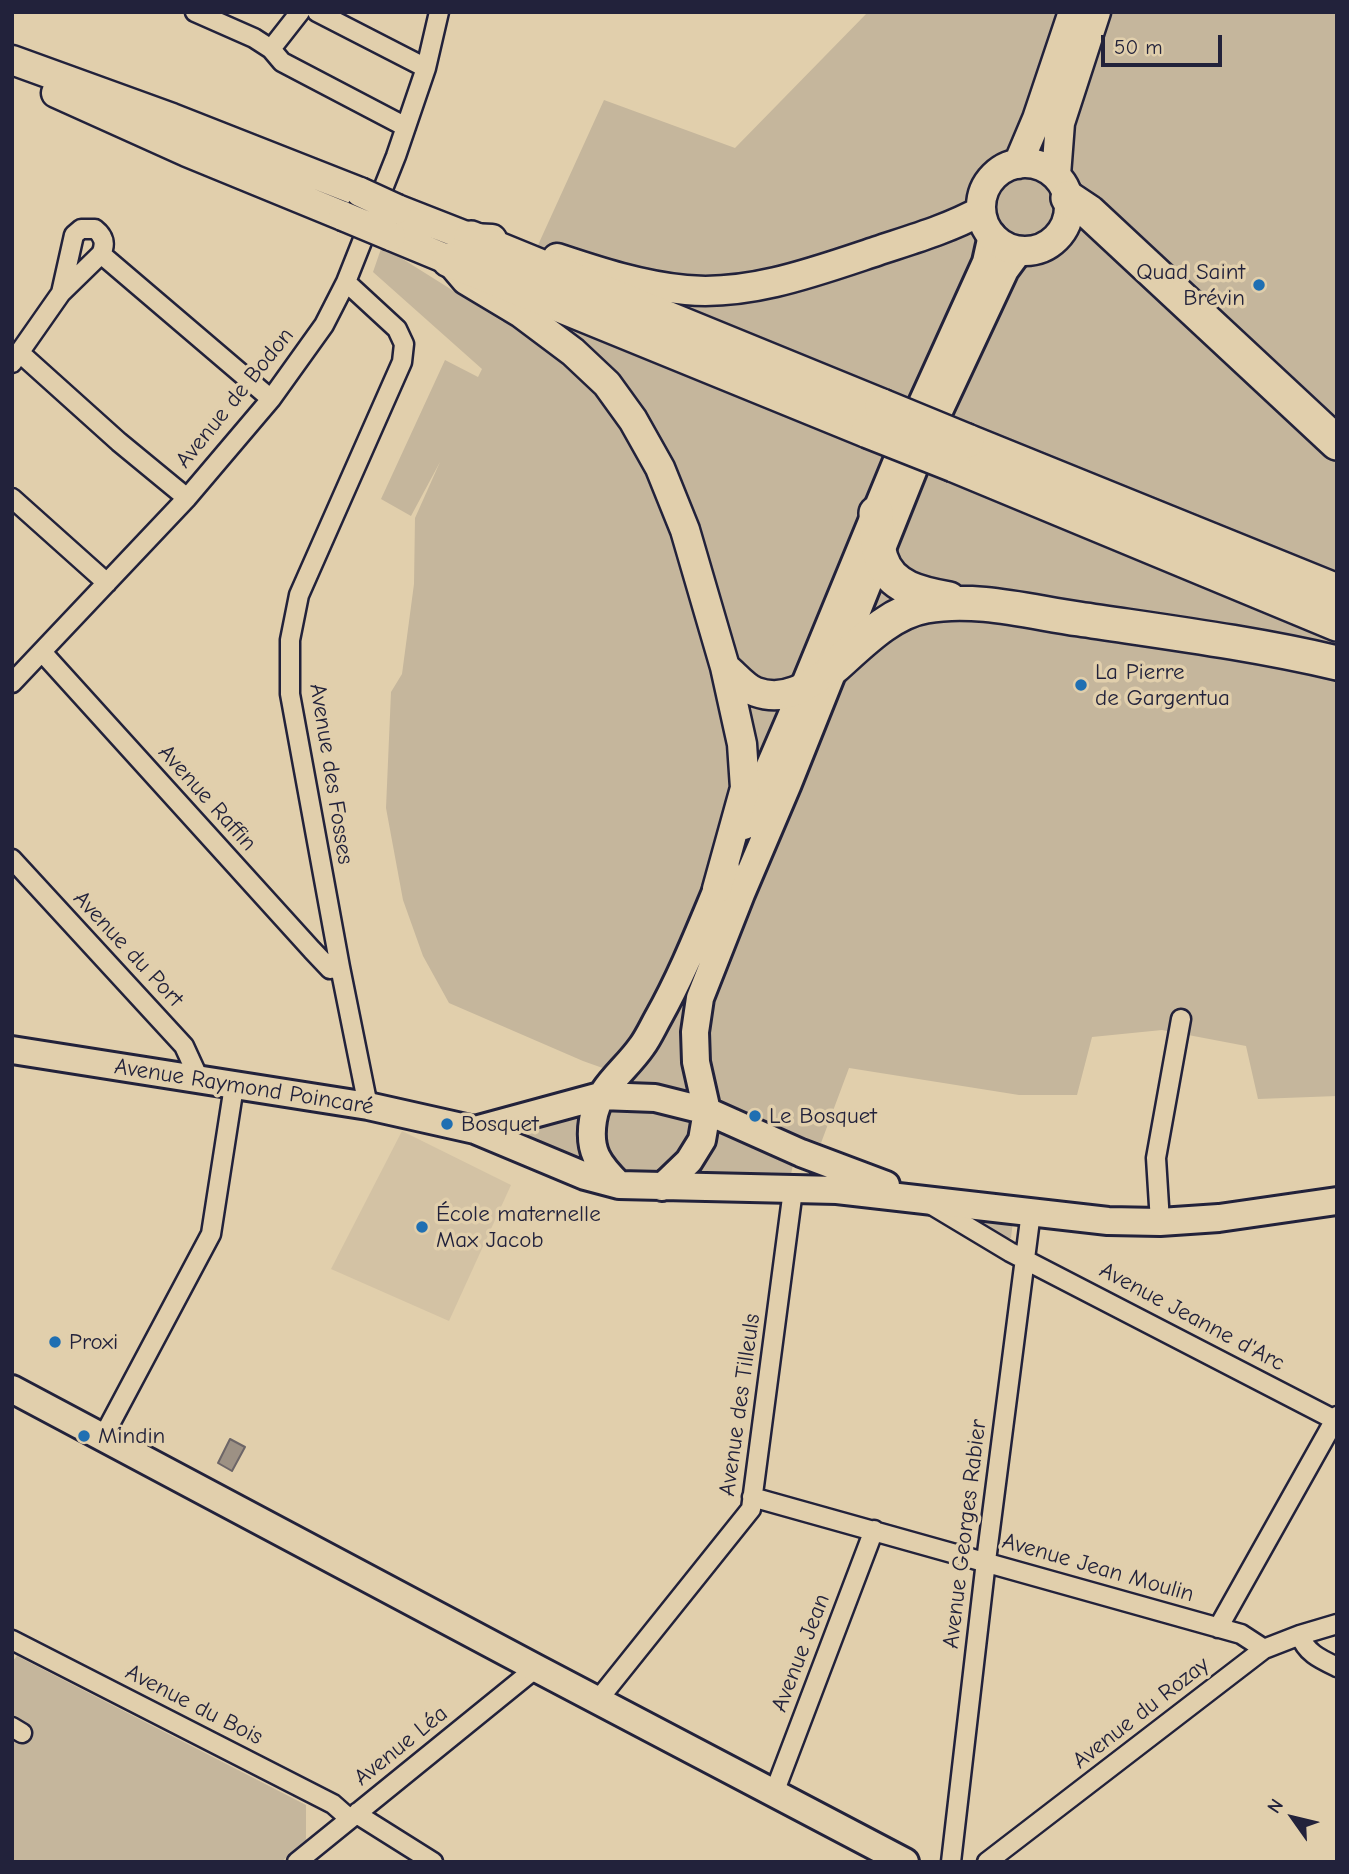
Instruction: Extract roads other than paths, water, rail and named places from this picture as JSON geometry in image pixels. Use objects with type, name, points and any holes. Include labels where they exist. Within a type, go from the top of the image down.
[{"type":"highway","points":[[1062,186],[1337,443]]},
{"type":"highway","points":[[460,249],[961,453],[1337,591]]},
{"type":"highway","points":[[961,453],[1337,624]]},
{"type":"highway","points":[[876,513],[880,556],[886,569],[894,579],[925,595],[1255,646],[1337,663]]},
{"type":"highway","points":[[834,667],[874,632],[923,606],[986,605]]},
{"type":"main road","points":[[1018,164],[1037,119],[1073,12]]},
{"type":"main road","points":[[1062,186],[1045,167],[1031,163],[1005,168],[995,175],[982,198],[986,223],[999,243],[1019,251],[1033,250],[1046,246],[1057,237],[1065,225],[1069,212],[1062,186],[1060,123],[1096,12]]},
{"type":"main road","points":[[12,60],[172,118],[397,209],[460,249],[466,281],[522,313],[573,352],[607,384],[634,420],[660,468],[685,530],[725,667],[742,744],[745,788],[717,888]]},
{"type":"main road","points":[[12,73],[187,152],[391,236],[460,249],[506,239],[604,274],[685,290],[719,291],[815,271],[954,226],[986,223]]},
{"type":"main road","points":[[725,667],[755,691],[777,695],[803,689],[834,667]]},
{"type":"street","points":[[195,12],[254,38],[271,49],[282,62],[406,127]]},
{"type":"street","points":[[271,49],[300,12]]},
{"type":"street","points":[[317,12],[426,68]]},
{"type":"street","name":"Avenue de Bodon","points":[[12,683],[187,498],[271,399],[324,325],[346,282],[406,127],[426,68],[439,12]]},
{"type":"street","points":[[619,1185],[601,1166],[591,1145],[593,1119],[600,1096],[608,1083],[642,1046],[675,988],[908,434],[986,262],[986,223]]},
{"type":"street","points":[[61,293],[68,270],[71,244],[77,231],[95,229],[103,237],[104,249],[61,293],[16,358],[187,498]]},
{"type":"street","points":[[71,244],[74,253],[81,260],[99,256]]},
{"type":"street","points":[[662,1187],[689,1161],[702,1140],[707,1111],[696,1062],[695,1032],[700,998],[925,442],[1005,271],[1019,251]]},
{"type":"street","points":[[99,256],[271,399]]},
{"type":"street","name":"Avenue des Fosses","points":[[346,282],[397,329],[404,344],[402,362],[299,596],[290,640],[290,694],[368,1106]]},
{"type":"street","points":[[12,498],[107,583]]},
{"type":"street","name":"Avenue Raffin","points":[[42,652],[312,950],[330,969],[340,968]]},
{"type":"street","name":"Avenue du Port","points":[[12,859],[184,1046],[195,1070],[194,1079]]},
{"type":"street","points":[[1160,1222],[1156,1158],[1181,1018]]},
{"type":"street","name":"Avenue Raymond Poincaré","points":[[12,1050],[368,1106],[475,1130],[584,1176],[619,1185],[837,1190],[1108,1221],[1219,1219],[1337,1201]]},
{"type":"street","points":[[103,1437],[211,1234],[234,1086]]},
{"type":"street","name":"Avenue Raymond Poincaré","points":[[475,1130],[600,1096],[655,1098],[707,1111],[801,1153],[921,1199]]},
{"type":"street","points":[[793,1190],[801,1153]]},
{"type":"street","name":"Avenue des Tilleuls","points":[[598,1700],[751,1509],[793,1190]]},
{"type":"street","name":"Avenue Jeanne d'Arc","points":[[921,1199],[1010,1252],[1336,1419]]},
{"type":"street","name":"Avenue Georges Rabier","points":[[951,1862],[1031,1212]]},
{"type":"street","points":[[12,1389],[905,1862]]},
{"type":"street","points":[[1218,1628],[1336,1419]]},
{"type":"street","name":"Avenue Jean Moulin","points":[[752,1497],[1241,1634],[1264,1649]]},
{"type":"street","name":"Avenue Jean","points":[[774,1793],[874,1530]]},
{"type":"street","name":"Avenue du Rozay","points":[[987,1862],[1264,1649],[1337,1624]]},
{"type":"street","points":[[1300,1635],[1304,1645],[1314,1655],[1337,1667]]},
{"type":"street","name":"Avenue du Bois","points":[[12,1640],[354,1816],[363,1818],[433,1862]]},
{"type":"street","name":"Avenue Léa","points":[[297,1862],[536,1668]]},
{"type":"place","name":"Quad Saint Brévin","points":[[1259,285]]},
{"type":"place","name":"La Pierre de Gargentua","points":[[1081,685]]},
{"type":"place","name":"Le Bosquet","points":[[755,1116]]},
{"type":"place","name":"Bosquet","points":[[447,1124]]},
{"type":"place","name":"École maternelle Max Jacob","points":[[422,1227]]},
{"type":"place","name":"Proxi","points":[[55,1342]]},
{"type":"place","name":"Mindin","points":[[84,1436]]}]
